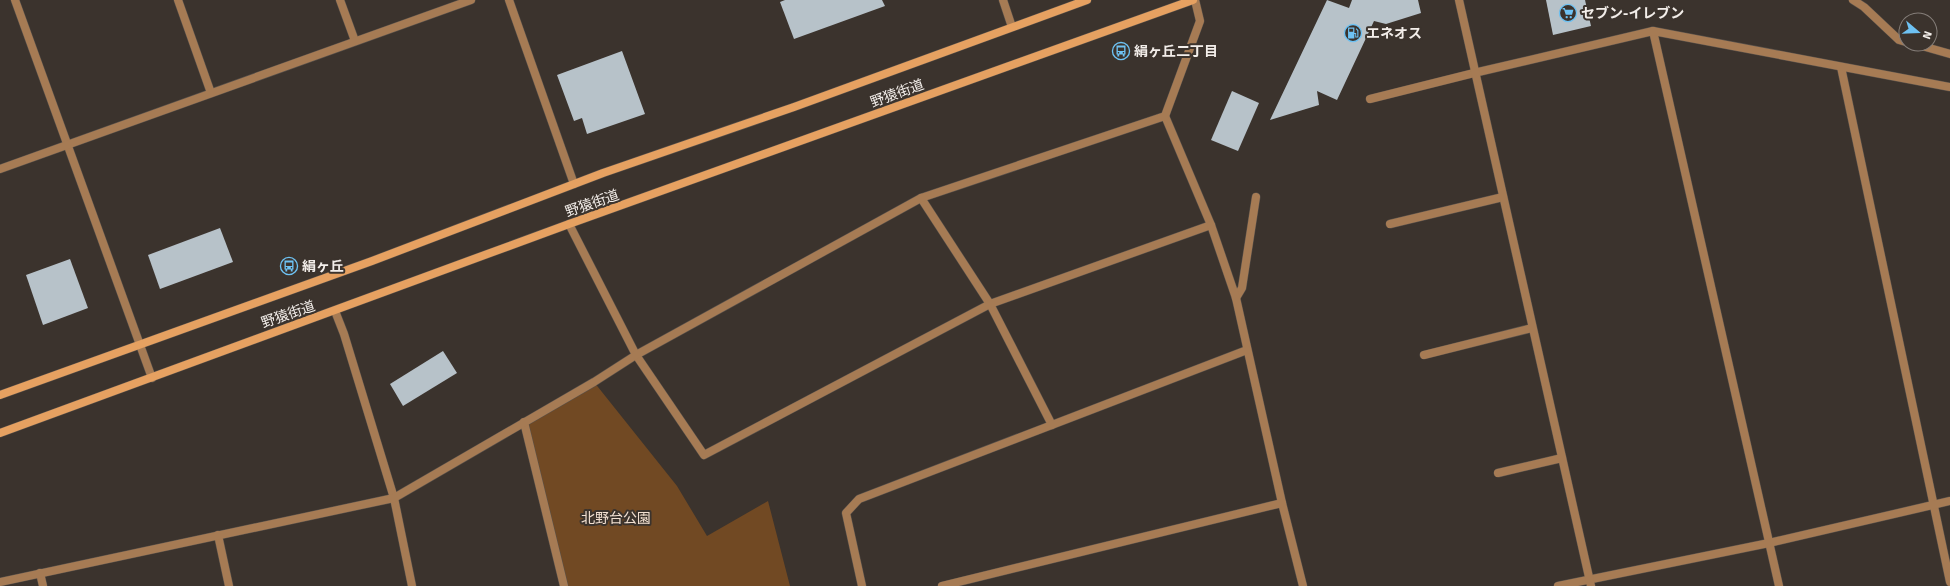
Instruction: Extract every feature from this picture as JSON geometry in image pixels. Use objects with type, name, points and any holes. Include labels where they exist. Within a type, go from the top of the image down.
[{"type":"main road","name":"野猿街道","points":[[0,395],[372,261],[574,184],[1087,0]]},
{"type":"main road","name":"野猿街道","points":[[0,432],[152,378],[569,224],[1194,0]]},
{"type":"street","points":[[15,0],[152,378]]},
{"type":"street","points":[[178,0],[211,93]]},
{"type":"street","points":[[340,0],[355,41]]},
{"type":"street","points":[[0,169],[470,0]]},
{"type":"street","points":[[509,0],[574,184]]},
{"type":"street","points":[[1003,0],[1012,27]]},
{"type":"street","points":[[1194,0],[1200,21],[1165,116],[1211,225],[1236,298],[1282,503],[1303,586]]},
{"type":"street","points":[[1459,0],[1502,197],[1591,582]]},
{"type":"street","points":[[1853,0],[1864,7],[1898,39]]},
{"type":"street","points":[[1653,31],[1779,586]]},
{"type":"street","points":[[1370,99],[1653,31],[1950,87]]},
{"type":"street","points":[[1938,51],[1950,54]]},
{"type":"street","points":[[1840,67],[1950,582]]},
{"type":"street","points":[[0,582],[394,498],[594,382],[636,355],[921,198],[1165,116]]},
{"type":"street","points":[[1236,298],[1242,288],[1256,197]]},
{"type":"street","points":[[1390,224],[1502,197]]},
{"type":"street","points":[[921,198],[990,304],[1052,425]]},
{"type":"street","points":[[569,224],[636,355],[704,455],[990,304],[1211,225]]},
{"type":"street","points":[[335,311],[344,334],[394,498],[412,586]]},
{"type":"street","points":[[1424,355],[1532,328]]},
{"type":"street","points":[[862,586],[846,513],[859,499],[1247,350]]},
{"type":"street","points":[[524,422],[564,586]]},
{"type":"street","points":[[1498,473],[1562,458]]},
{"type":"street","points":[[1558,586],[1591,582],[1950,501]]},
{"type":"street","points":[[942,586],[1282,503]]},
{"type":"street","points":[[218,535],[229,586]]},
{"type":"street","points":[[40,573],[43,586]]},
{"type":"green space","name":"北野台公園","points":[[594,382],[677,486],[707,536],[768,501],[790,586],[564,586],[524,422]]},
{"type":"building","points":[[785,0],[882,0],[885,6],[794,39],[780,2]]},
{"type":"building","points":[[1327,0],[1349,8],[1352,0],[1418,0],[1421,13],[1386,24],[1374,21],[1337,100],[1317,91],[1319,105],[1270,120]]},
{"type":"building","name":"セブン-イレブン","points":[[1546,0],[1585,0],[1591,26],[1553,35]]},
{"type":"building","points":[[622,51],[645,114],[587,134],[582,118],[574,121],[557,75]]},
{"type":"building","points":[[1232,91],[1259,103],[1238,151],[1211,140]]},
{"type":"building","points":[[220,228],[233,262],[160,289],[148,255]]},
{"type":"building","points":[[70,259],[88,308],[43,325],[26,275]]},
{"type":"building","points":[[443,351],[457,373],[403,406],[390,384]]},
{"type":"place","name":"セブン-イレブン","points":[[1568,13]]},
{"type":"place","name":"エネオス","points":[[1353,33]]},
{"type":"place","name":"絹ヶ丘二丁目","points":[[1121,51]]},
{"type":"place","name":"絹ヶ丘","points":[[289,266]]}]
